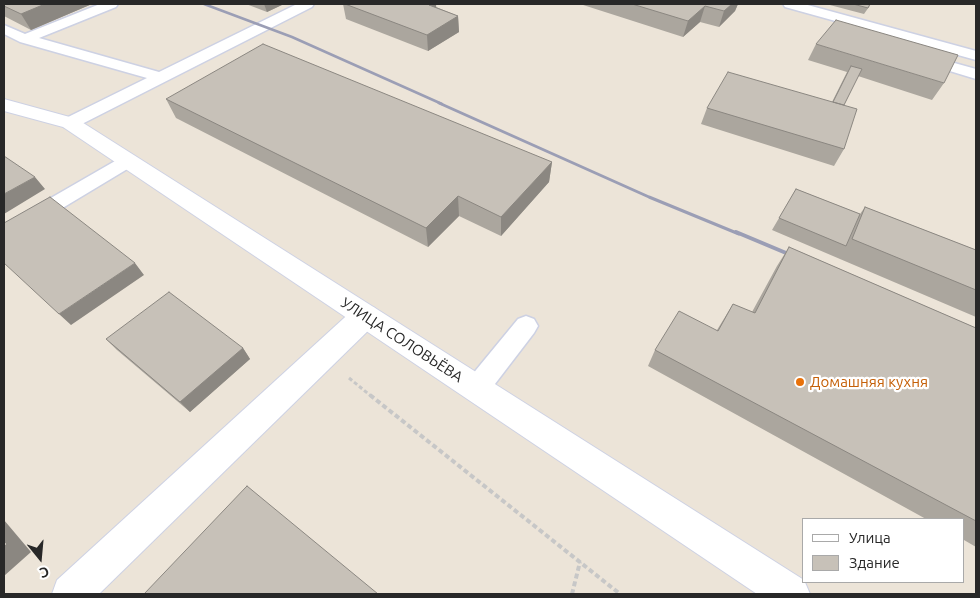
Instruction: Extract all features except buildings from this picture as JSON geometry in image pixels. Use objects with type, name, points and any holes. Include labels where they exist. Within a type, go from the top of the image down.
[{"type":"street","name":"УЛИЦА СОЛОВЬЁВА","points":[[6,108],[70,123],[791,594]]},
{"type":"street","points":[[72,594],[331,346],[365,316]]},
{"type":"lane","points":[[25,39],[111,4]]},
{"type":"lane","points":[[70,123],[307,4]]},
{"type":"lane","points":[[790,4],[976,56]]},
{"type":"lane","points":[[4,29],[25,39],[160,78]]},
{"type":"lane","points":[[911,55],[976,74]]},
{"type":"lane","points":[[4,234],[128,161]]},
{"type":"lane","points":[[476,389],[526,326]]},
{"type":"path","points":[[331,346],[338,370],[620,594]]},
{"type":"path","points":[[572,594],[580,562]]},
{"type":"railway","points":[[204,4],[292,37],[442,104]]},
{"type":"railway","points":[[439,103],[649,197],[739,234]]},
{"type":"railway","points":[[736,232],[798,258]]},
{"type":"place","name":"Домашняя кухня","points":[[800,382]]}]
